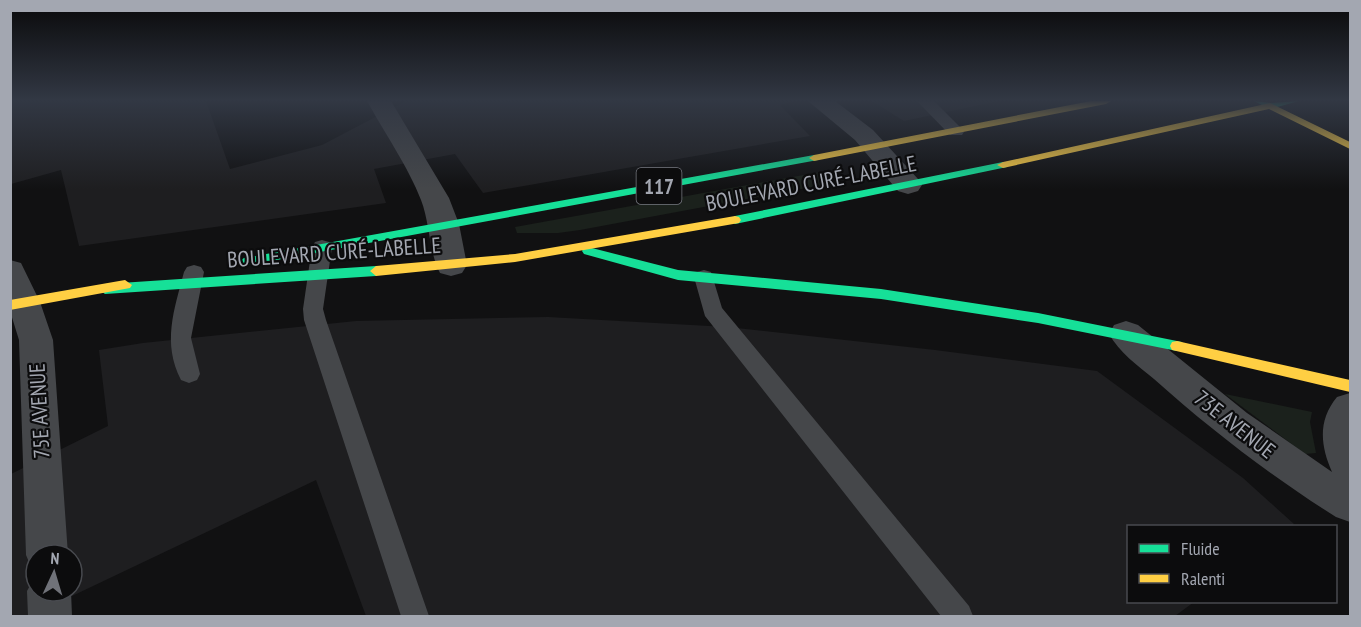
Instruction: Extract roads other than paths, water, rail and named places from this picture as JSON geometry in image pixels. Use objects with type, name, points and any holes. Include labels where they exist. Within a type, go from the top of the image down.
[{"type":"main road","name":"BOULEVARD CURÉ-LABELLE","points":[[192,278],[223,266],[322,247],[964,130]]},
{"type":"main road","name":"BOULEVARD CURÉ-LABELLE","points":[[15,293],[105,289],[192,278],[318,275],[451,265],[578,248],[704,226],[908,185],[1149,130]]},
{"type":"main road","points":[[1318,130],[1350,146]]},
{"type":"main road","points":[[578,248],[678,275],[881,294],[992,310],[1126,334],[1350,386]]},
{"type":"street","points":[[396,130],[428,183],[444,224],[451,265]]},
{"type":"street","points":[[858,130],[908,185]]},
{"type":"street","name":"75E AVENUE","points":[[15,293],[36,340],[46,543]]},
{"type":"street","name":"73E AVENUE","points":[[1126,334],[1188,388],[1301,475],[1350,504]]},
{"type":"street","points":[[1350,408],[1341,420],[1340,431],[1350,468]]},
{"type":"lane","points":[[322,247],[313,309],[315,320],[415,616]]},
{"type":"lane","points":[[704,277],[712,311],[959,616]]},
{"type":"lane","points":[[189,374],[180,338],[192,278]]}]
